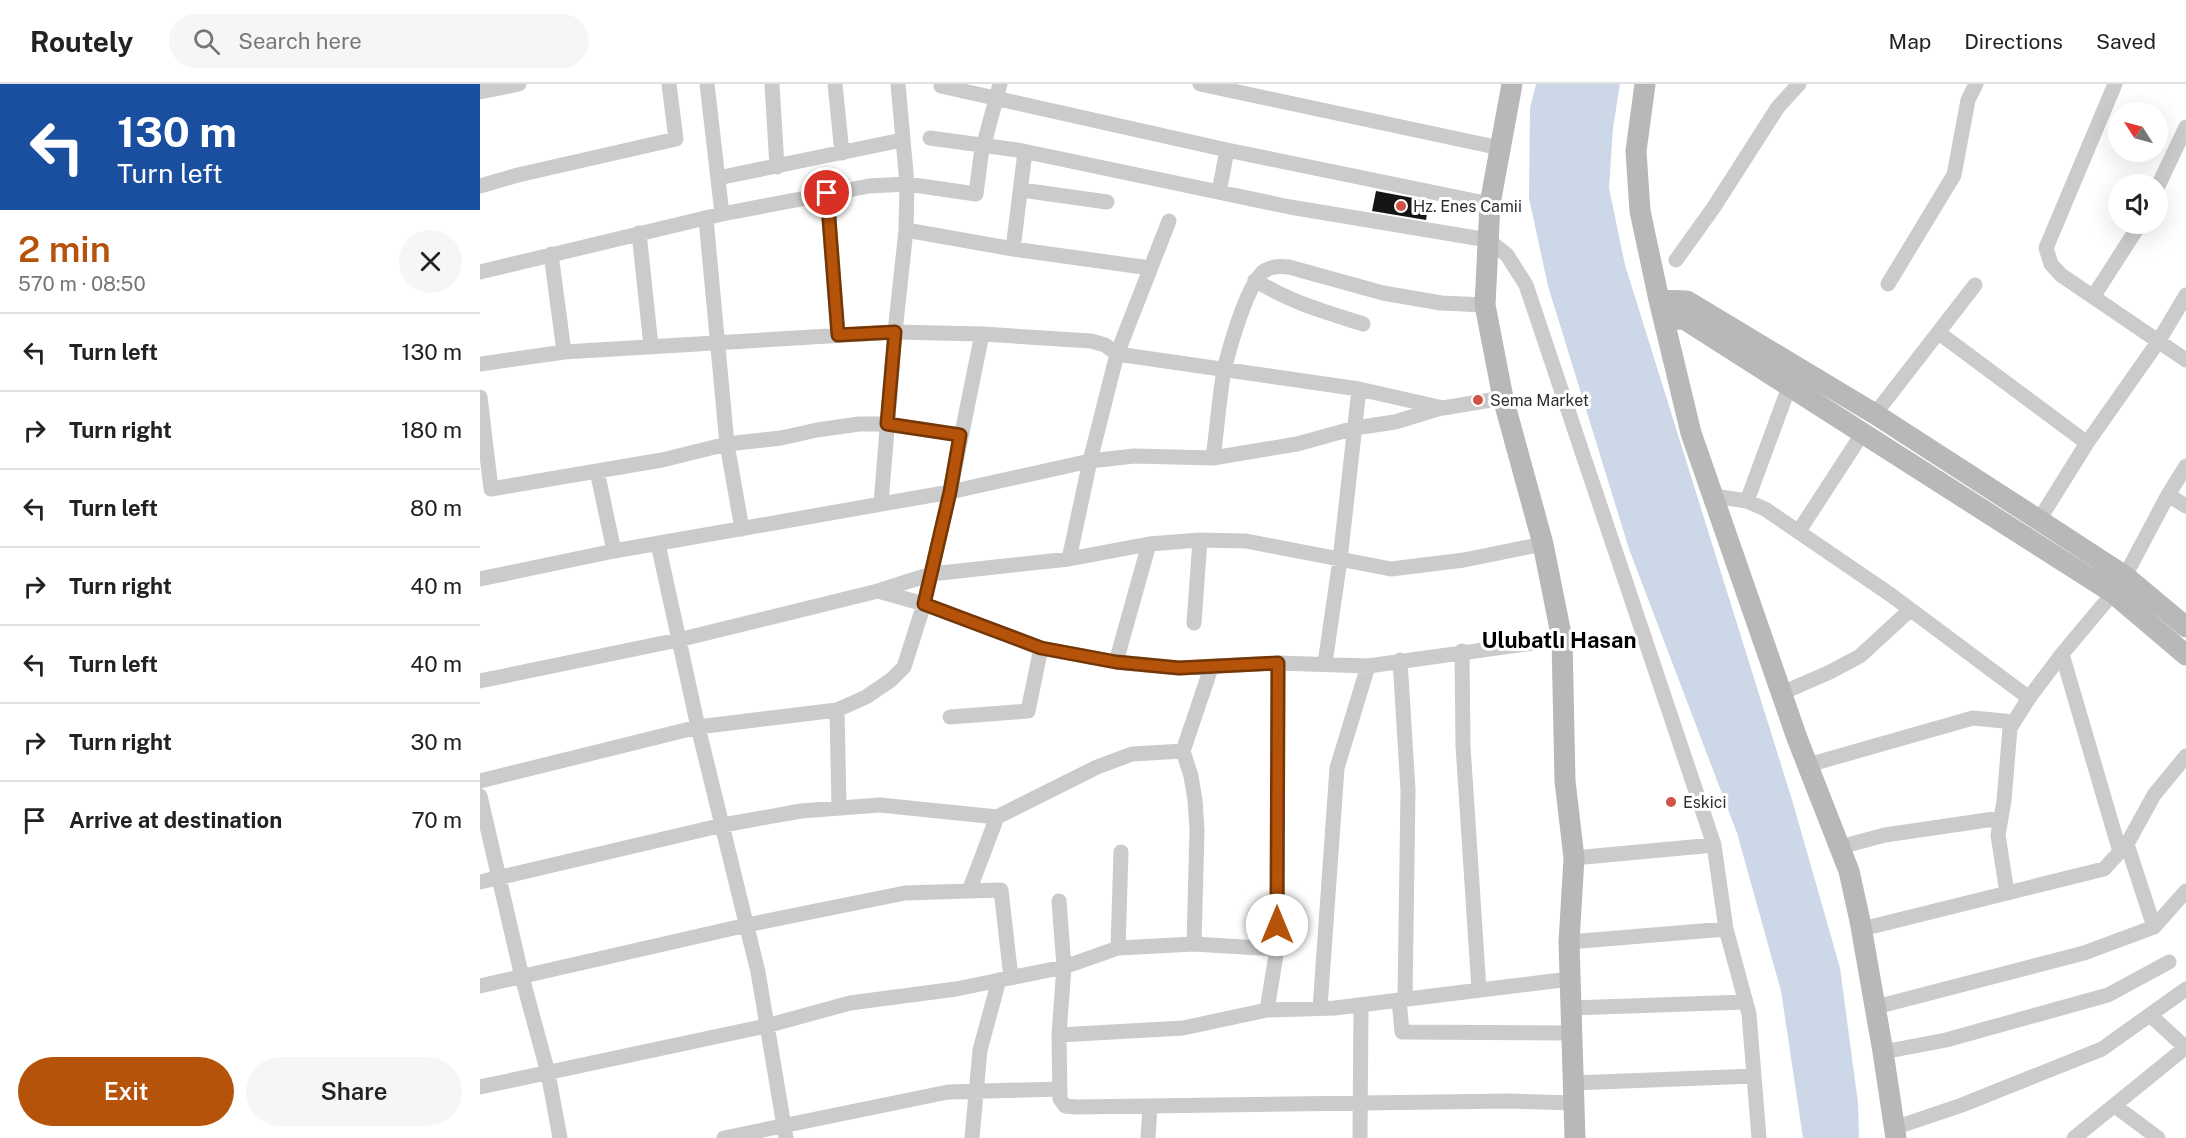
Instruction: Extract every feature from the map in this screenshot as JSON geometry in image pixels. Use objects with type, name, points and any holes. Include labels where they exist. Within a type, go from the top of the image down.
[{"type":"main road","points":[[1510,84],[1490,204],[1485,305],[1503,398],[1543,544],[1562,639],[1565,781],[1574,858],[1569,942],[1575,1138]]},
{"type":"main road","points":[[1645,84],[1636,151],[1640,211],[1659,300],[1691,433],[1782,693],[1849,871],[1884,1052],[1895,1133]]},
{"type":"main road","points":[[1659,300],[1688,301],[1875,414],[2039,520],[2119,585],[2186,655]]},
{"type":"main road","points":[[1665,320],[1684,319],[1862,434],[2186,627]]},
{"type":"street","points":[[480,93],[517,84]]},
{"type":"street","points":[[480,186],[518,175],[676,139],[669,84]]},
{"type":"street","points":[[707,84],[722,214]]},
{"type":"street","points":[[772,84],[777,167]]},
{"type":"street","points":[[835,84],[842,153]]},
{"type":"street","points":[[881,502],[906,230],[907,184],[898,84]]},
{"type":"street","points":[[1200,84],[1500,148]]},
{"type":"street","points":[[1676,260],[1714,207],[1778,107],[1799,84]]},
{"type":"street","points":[[1888,284],[1954,175],[1968,100],[1976,84]]},
{"type":"street","points":[[2115,84],[2046,248],[2051,264],[2061,274],[2186,360]]},
{"type":"street","points":[[942,86],[998,91],[1227,150],[1490,204]]},
{"type":"street","points":[[480,272],[722,214],[869,186],[907,184],[976,194],[984,146],[998,91]]},
{"type":"street","points":[[2164,174],[2186,127]]},
{"type":"street","points":[[930,138],[1025,152],[1218,192],[1488,240],[1507,255],[1526,285],[1714,846],[1726,929],[1749,1014],[1759,1138]]},
{"type":"street","points":[[717,178],[902,140]]},
{"type":"street","points":[[1218,192],[1227,150]]},
{"type":"street","points":[[1013,249],[1025,152]]},
{"type":"street","points":[[1022,190],[1107,202]]},
{"type":"street","points":[[827,193],[838,335]]},
{"type":"street","points":[[706,219],[727,444],[742,529]]},
{"type":"street","points":[[1069,559],[1116,354],[1168,221]]},
{"type":"street","points":[[906,230],[1013,249],[1150,268]]},
{"type":"street","points":[[639,233],[651,346]]},
{"type":"street","points":[[2093,297],[2134,234]]},
{"type":"street","points":[[551,255],[564,352]]},
{"type":"street","points":[[1213,458],[1225,369],[1244,306],[1255,280],[1265,270],[1276,266],[1289,267],[1383,293],[1441,303],[1485,305]]},
{"type":"street","points":[[1255,280],[1274,292],[1299,303],[1364,324]]},
{"type":"street","points":[[1875,414],[1975,285]]},
{"type":"street","points":[[2039,520],[2086,443],[2158,342],[2186,295]]},
{"type":"street","points":[[480,364],[564,352],[717,342],[895,332],[982,334],[1091,340],[1105,345],[1116,354],[1359,389],[1443,408]]},
{"type":"street","points":[[1939,333],[2086,443]]},
{"type":"street","points":[[480,781],[698,727],[837,710],[891,680],[904,667],[924,604],[950,492],[982,334]]},
{"type":"street","points":[[1747,501],[1789,387]]},
{"type":"street","points":[[1325,663],[1340,560],[1359,389]]},
{"type":"street","points":[[480,397],[482,442],[491,489],[662,460],[727,444],[781,438],[859,424],[887,424],[960,435]]},
{"type":"street","points":[[480,579],[614,551],[881,502],[950,492],[1090,461],[1134,456],[1213,458],[1297,444],[1355,428],[1395,422],[1443,408],[1503,398]]},
{"type":"street","points":[[1799,531],[1862,434]]},
{"type":"street","points":[[2007,893],[1998,835],[2010,729],[2029,698],[2062,654],[2119,585],[2186,466]]},
{"type":"street","points":[[597,471],[614,551]]},
{"type":"street","points":[[2168,495],[2186,506]]},
{"type":"street","points":[[1714,496],[1747,501],[1765,509],[1910,610],[2029,698]]},
{"type":"street","points":[[480,681],[678,640],[878,591],[931,574],[1069,559],[1149,544],[1200,540],[1246,541],[1390,569],[1464,560],[1543,544]]},
{"type":"street","points":[[1194,623],[1200,540]]},
{"type":"street","points":[[658,544],[698,727],[758,972],[785,1132]]},
{"type":"street","points":[[1116,662],[1149,544]]},
{"type":"street","points":[[878,591],[924,604],[1041,648],[1116,662],[1179,668],[1278,663],[1368,666],[1462,651],[1562,639]]},
{"type":"street","points":[[1782,693],[1860,656],[1910,610]]},
{"type":"street","points":[[950,717],[1028,711],[1041,648]]},
{"type":"street","points":[[1462,651],[1463,746],[1479,990]]},
{"type":"street","points":[[2062,654],[2124,848],[2154,927]]},
{"type":"street","points":[[1400,660],[1407,790],[1402,1032],[1572,1033]]},
{"type":"street","points":[[1267,1010],[1277,949],[1278,663]]},
{"type":"street","points":[[1320,1008],[1337,768],[1368,666]]},
{"type":"street","points":[[1194,944],[1197,830],[1192,784],[1183,751],[1211,668]]},
{"type":"street","points":[[837,710],[839,807]]},
{"type":"street","points":[[1808,765],[1973,718],[2014,722]]},
{"type":"street","points":[[480,882],[723,825],[801,811],[880,805],[997,818],[1097,767],[1132,754],[1183,751]]},
{"type":"street","points":[[1862,929],[2104,869],[2124,848],[2154,795],[2186,756]]},
{"type":"street","points":[[480,796],[522,977],[548,1073],[560,1138]]},
{"type":"street","points":[[969,891],[997,818]]},
{"type":"street","points":[[1840,847],[1885,835],[2001,818]]},
{"type":"street","points":[[1574,858],[1714,846]]},
{"type":"street","points":[[1118,948],[1121,852]]},
{"type":"street","points":[[480,986],[747,925],[905,893],[1001,890],[1005,979],[980,1050],[972,1138]]},
{"type":"street","points":[[1876,1007],[2084,953],[2154,927],[2186,891]]},
{"type":"street","points":[[1059,901],[1064,967],[1059,1035],[1060,1099],[1065,1106],[1510,1101],[1754,1076]]},
{"type":"street","points":[[1569,942],[1726,929]]},
{"type":"street","points":[[480,1087],[766,1026],[850,1003],[956,990],[1064,967],[1118,948],[1194,944],[1277,949]]},
{"type":"street","points":[[1884,1052],[1946,1040],[2108,995],[2169,962]]},
{"type":"street","points":[[1059,1035],[1183,1028],[1267,1010],[1361,1005],[1570,979]]},
{"type":"street","points":[[1895,1133],[2102,1049],[2186,989]]},
{"type":"street","points":[[1571,1008],[1745,1002]]},
{"type":"street","points":[[1360,1138],[1361,1005]]},
{"type":"street","points":[[2074,1138],[2186,1048],[2150,1015]]},
{"type":"street","points":[[724,1138],[785,1132],[948,1092],[1060,1089]]},
{"type":"street","points":[[1148,1138],[1150,1106]]},
{"type":"street","points":[[2115,1106],[2158,1138]]},
{"type":"water","points":[[1536,84],[1620,84],[1613,128],[1609,188],[1625,265],[1793,803],[1840,968],[1858,1103],[1859,1138],[1803,1138],[1781,991],[1737,833],[1629,549],[1548,286],[1529,198],[1530,108]]},
{"type":"building","name":"Hz. Enes Camii","points":[[1376,191],[1429,201],[1426,220],[1372,211]]},
{"type":"place","name":"Hz. Enes Camii","points":[[1401,206]]},
{"type":"place","name":"Sema Market","points":[[1478,400]]},
{"type":"place","name":"Eskici","points":[[1671,802]]},
{"type":"district","name":"Ulubatlı Hasan","points":[[1559,640]]},
{"type":"route","points":[[827,193],[838,335],[895,332],[887,424],[960,435],[950,492],[924,604],[1041,648],[1116,662],[1179,668],[1278,663],[1277,925]]}]
